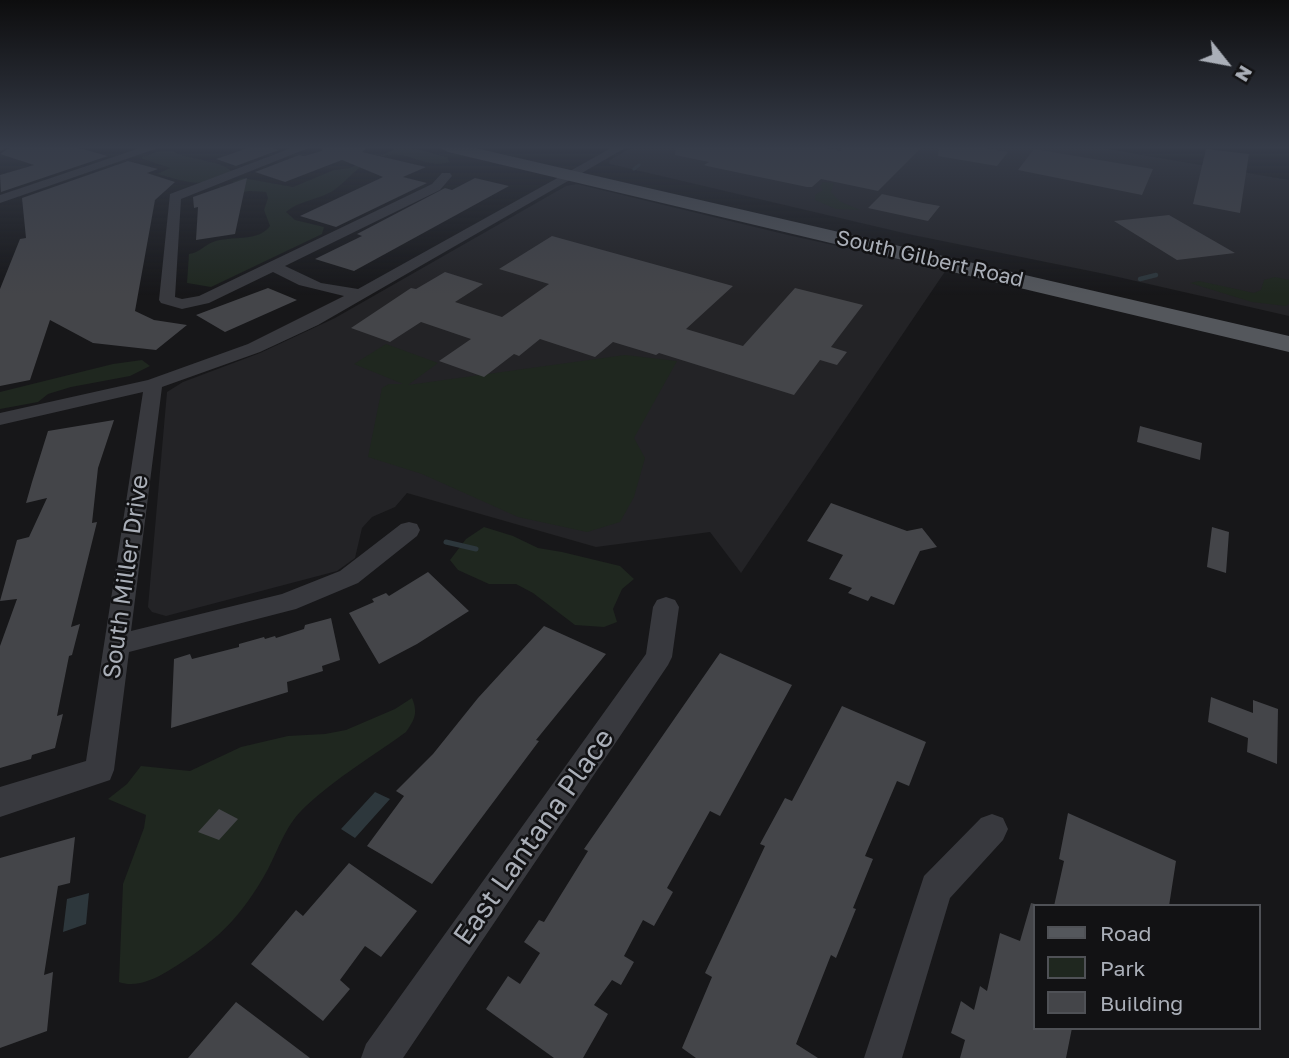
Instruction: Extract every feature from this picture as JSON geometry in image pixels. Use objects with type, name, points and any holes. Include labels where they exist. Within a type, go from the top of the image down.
[{"type":"main road","name":"South Gilbert Road","points":[[682,196],[1289,344]]},
{"type":"main road","name":"South Gilbert Road","points":[[696,196],[1289,324]]},
{"type":"street","points":[[177,196],[167,300],[181,304],[203,300],[417,196]]},
{"type":"street","points":[[0,419],[153,384],[254,348],[362,294],[533,196]]},
{"type":"street","points":[[274,265],[284,274],[336,291],[362,294]]},
{"type":"street","name":"South Miller Drive","points":[[0,802],[99,771],[153,384]]},
{"type":"street","points":[[117,645],[287,602],[349,577],[409,530]]},
{"type":"street","name":"East Lantana Place","points":[[380,1058],[659,657],[666,607]]},
{"type":"street","points":[[883,1058],[936,888],[992,829]]},
{"type":"shaded area","points":[[548,196],[628,196],[946,270],[741,573],[710,532],[596,547],[407,493],[395,507],[372,517],[362,528],[355,558],[337,571],[166,616],[152,612],[148,607],[167,392],[183,382],[260,353],[335,318]]},
{"type":"shaded area","points":[[748,196],[1289,196],[1289,316],[1105,274],[908,234]]},
{"type":"shaded area","points":[[375,792],[390,799],[355,838],[341,829]]},
{"type":"shaded area","points":[[89,893],[86,924],[63,932],[67,899]]},
{"type":"green space","points":[[319,196],[286,212],[295,220],[324,227],[322,234],[211,287],[187,283],[189,254],[220,240],[258,235],[270,226],[264,210],[268,198]]},
{"type":"green space","points":[[815,196],[835,196],[839,201],[860,210],[836,209],[815,200]]},
{"type":"green space","points":[[1275,277],[1289,280],[1289,304],[1286,306],[1252,302],[1190,283],[1199,281],[1254,293],[1261,290],[1264,280]]},
{"type":"green space","points":[[386,344],[438,363],[408,385],[625,355],[677,361],[634,438],[645,458],[634,497],[620,522],[587,532],[518,517],[422,474],[368,457],[382,388],[389,384],[403,384],[354,364]]},
{"type":"green space","points":[[142,360],[150,366],[130,376],[71,387],[48,394],[38,402],[0,409],[0,392],[113,364]]},
{"type":"green space","points":[[484,527],[513,536],[538,548],[620,566],[634,579],[622,589],[613,609],[617,622],[604,627],[575,625],[533,593],[516,584],[489,584],[458,570],[450,560],[466,539]]},
{"type":"green space","points":[[412,698],[415,716],[406,732],[330,786],[299,813],[288,828],[258,886],[226,928],[185,961],[156,977],[138,984],[119,982],[123,884],[144,828],[146,815],[108,799],[127,784],[141,766],[190,771],[241,747],[288,736],[346,730],[395,709]]},
{"type":"building","points":[[159,196],[155,200],[135,311],[154,320],[187,325],[156,350],[93,343],[50,320],[30,380],[0,386],[0,289],[20,239],[26,238],[22,198]]},
{"type":"building","points":[[243,196],[235,234],[196,240],[198,207],[194,208],[193,197]]},
{"type":"building","points":[[342,196],[399,196],[336,227],[300,216]]},
{"type":"building","points":[[429,196],[490,196],[354,271],[315,259],[362,236],[357,234]]},
{"type":"building","points":[[880,196],[893,196],[940,206],[928,221],[868,208]]},
{"type":"building","points":[[1195,196],[1243,196],[1240,213],[1193,204]]},
{"type":"building","points":[[1169,215],[1235,253],[1177,260],[1114,221]]},
{"type":"building","points":[[552,236],[733,286],[686,329],[743,346],[795,288],[863,305],[831,347],[847,352],[837,365],[820,360],[794,395],[659,353],[656,355],[613,342],[595,357],[540,339],[519,356],[514,354],[484,377],[439,361],[471,339],[421,322],[390,342],[351,328],[411,288],[416,289],[445,272],[483,284],[455,302],[502,317],[549,284],[499,269]]},
{"type":"building","points":[[268,288],[297,300],[225,332],[196,315]]},
{"type":"building","points":[[114,420],[98,468],[92,523],[97,522],[71,627],[80,624],[72,655],[69,656],[57,716],[63,714],[55,748],[32,755],[31,759],[0,768],[0,646],[17,599],[0,601],[17,540],[29,537],[47,498],[26,503],[48,431]]},
{"type":"building","points":[[1140,426],[1202,443],[1200,460],[1137,442]]},
{"type":"building","points":[[831,503],[907,531],[922,528],[937,547],[920,551],[894,605],[871,596],[868,601],[848,593],[852,588],[829,579],[843,555],[807,541]]},
{"type":"building","points":[[1212,527],[1229,532],[1226,573],[1207,567]]},
{"type":"building","points":[[428,572],[469,611],[379,664],[349,613],[374,602],[372,599],[386,593],[389,596]]},
{"type":"building","points":[[331,618],[340,660],[322,666],[323,671],[287,682],[288,692],[171,728],[174,659],[190,654],[192,659],[239,647],[239,644],[264,637],[276,638],[304,629],[305,625]]},
{"type":"building","points":[[544,626],[606,654],[536,740],[539,741],[432,884],[367,846],[404,796],[396,791],[433,754],[478,698]]},
{"type":"building","points":[[720,653],[792,685],[720,816],[710,811],[667,888],[673,892],[654,926],[643,920],[624,956],[634,962],[621,985],[612,980],[594,1005],[608,1014],[583,1058],[554,1058],[486,1009],[508,976],[520,984],[540,953],[524,942],[539,920],[544,922],[588,851],[584,849]]},
{"type":"building","points":[[1211,697],[1253,713],[1253,700],[1278,709],[1277,764],[1247,752],[1248,738],[1208,722]]},
{"type":"building","points":[[842,706],[926,742],[909,786],[897,781],[865,856],[873,859],[853,908],[856,909],[836,958],[831,955],[796,1044],[818,1058],[696,1058],[682,1048],[712,977],[705,973],[765,846],[760,844],[785,798],[792,801]]},
{"type":"building","points":[[219,809],[238,819],[219,840],[198,832]]},
{"type":"building","points":[[1068,813],[1176,861],[1169,904],[1054,904],[1064,861],[1059,859]]},
{"type":"building","points":[[75,837],[70,883],[58,886],[44,975],[53,972],[47,1031],[0,1048],[0,858]]},
{"type":"building","points":[[349,863],[417,911],[381,957],[365,946],[340,980],[350,989],[323,1021],[251,964],[296,910],[303,916]]},
{"type":"building","points":[[1031,903],[1035,904],[1034,1030],[1072,1030],[1066,1058],[960,1058],[965,1040],[951,1033],[961,1001],[974,1010],[980,986],[987,991],[1000,933],[1020,941]]},
{"type":"building","points":[[236,1002],[310,1058],[188,1058]]},
{"type":"waterway","points":[[1140,279],[1156,275]]},
{"type":"waterway","points":[[446,542],[476,549]]}]
